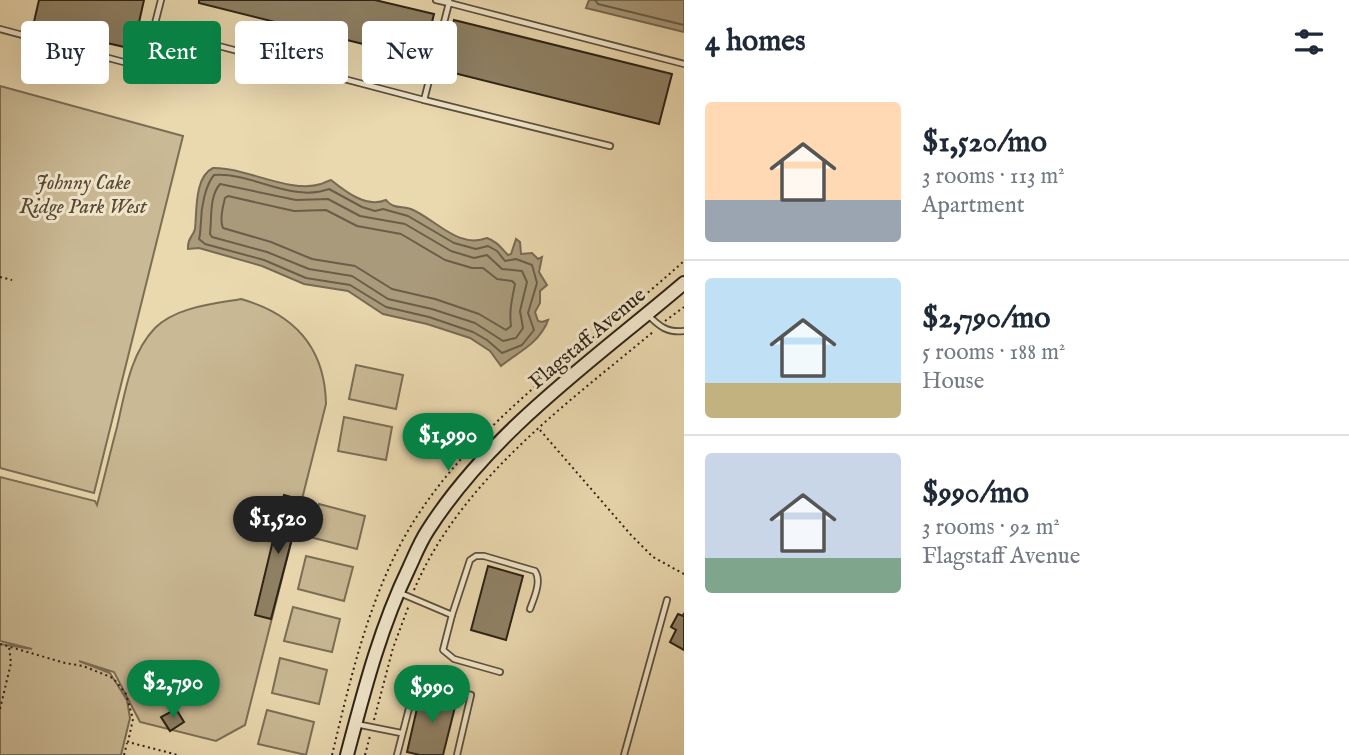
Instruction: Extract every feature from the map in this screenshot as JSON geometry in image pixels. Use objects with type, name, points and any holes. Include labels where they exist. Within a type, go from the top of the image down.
[{"type":"street","name":"Flagstaff Avenue","points":[[347,755],[374,653],[397,592],[426,532],[464,479],[514,428],[684,283]]},
{"type":"lane","points":[[0,29],[131,64],[143,59],[149,47],[161,0]]},
{"type":"lane","points":[[436,0],[449,1],[684,64]]},
{"type":"lane","points":[[424,100],[449,1]]},
{"type":"lane","points":[[221,47],[610,146]]},
{"type":"lane","points":[[647,314],[659,327],[670,331],[684,331]]},
{"type":"lane","points":[[500,673],[454,659],[443,650],[470,560],[476,556],[484,556],[535,571],[538,576],[537,584],[530,609]]},
{"type":"lane","points":[[397,592],[452,615]]},
{"type":"lane","points":[[624,755],[667,600]]},
{"type":"lane","points":[[397,755],[416,681],[471,695],[457,755]]},
{"type":"lane","points":[[355,724],[401,733]]},
{"type":"path","points":[[0,276],[12,280]]},
{"type":"path","points":[[365,755],[393,648],[411,598],[444,536],[481,486],[539,429],[684,307]]},
{"type":"path","points":[[539,429],[631,535],[653,557],[684,574]]},
{"type":"path","points":[[0,644],[83,666],[113,678],[126,694],[133,719],[124,755]]},
{"type":"path","points":[[0,709],[11,663],[9,646]]},
{"type":"path","points":[[128,742],[178,755]]},
{"type":"green space","name":"Johnny Cake Ridge Park West","points":[[0,86],[183,136],[94,493],[0,468]]},
{"type":"green space","points":[[241,299],[276,314],[303,336],[320,366],[326,404],[245,725],[216,741],[140,722],[114,672],[79,661],[110,673],[127,700],[130,718],[121,755],[0,755],[0,644],[32,649],[0,641],[0,477],[95,501],[97,505],[130,374],[147,338],[155,328],[173,315],[195,307]]},
{"type":"green space","points":[[356,365],[403,375],[396,409],[349,399]]},
{"type":"green space","points":[[344,417],[392,427],[386,460],[338,451]]},
{"type":"green space","points":[[319,504],[365,516],[357,549],[310,537]]},
{"type":"green space","points":[[306,556],[353,567],[344,601],[298,589]]},
{"type":"green space","points":[[293,607],[340,619],[332,652],[284,641]]},
{"type":"green space","points":[[280,658],[327,670],[319,704],[272,693]]},
{"type":"green space","points":[[267,710],[314,722],[306,755],[258,744]]},
{"type":"water","points":[[589,0],[684,0],[684,32],[586,8]]},
{"type":"water","points":[[213,168],[239,171],[296,186],[321,184],[331,180],[350,194],[364,200],[386,200],[394,206],[411,209],[457,237],[467,240],[487,238],[499,245],[508,255],[511,254],[516,239],[520,242],[521,254],[532,253],[538,259],[542,257],[539,272],[547,285],[540,291],[540,303],[535,312],[538,321],[548,320],[546,325],[531,344],[501,366],[490,351],[470,338],[383,314],[348,291],[304,284],[262,266],[199,248],[188,249],[188,242],[195,229],[199,187],[202,179]]},
{"type":"building","points":[[39,0],[144,0],[139,21],[123,21],[123,47],[109,43],[109,21],[34,21]]},
{"type":"building","points":[[199,0],[375,0],[434,14],[432,21],[362,21],[362,44],[348,40],[348,21],[271,21],[199,3]]},
{"type":"building","points":[[454,20],[672,74],[659,124],[457,74],[457,21]]},
{"type":"building","points":[[284,495],[302,500],[271,619],[255,615]]},
{"type":"building","points":[[488,566],[523,576],[506,640],[471,630]]},
{"type":"building","points":[[684,613],[684,650],[670,642],[676,630],[671,627],[678,614],[683,616]]},
{"type":"building","points":[[421,691],[457,699],[443,755],[407,752]]},
{"type":"building","points":[[176,709],[184,722],[170,731],[161,717]]}]
